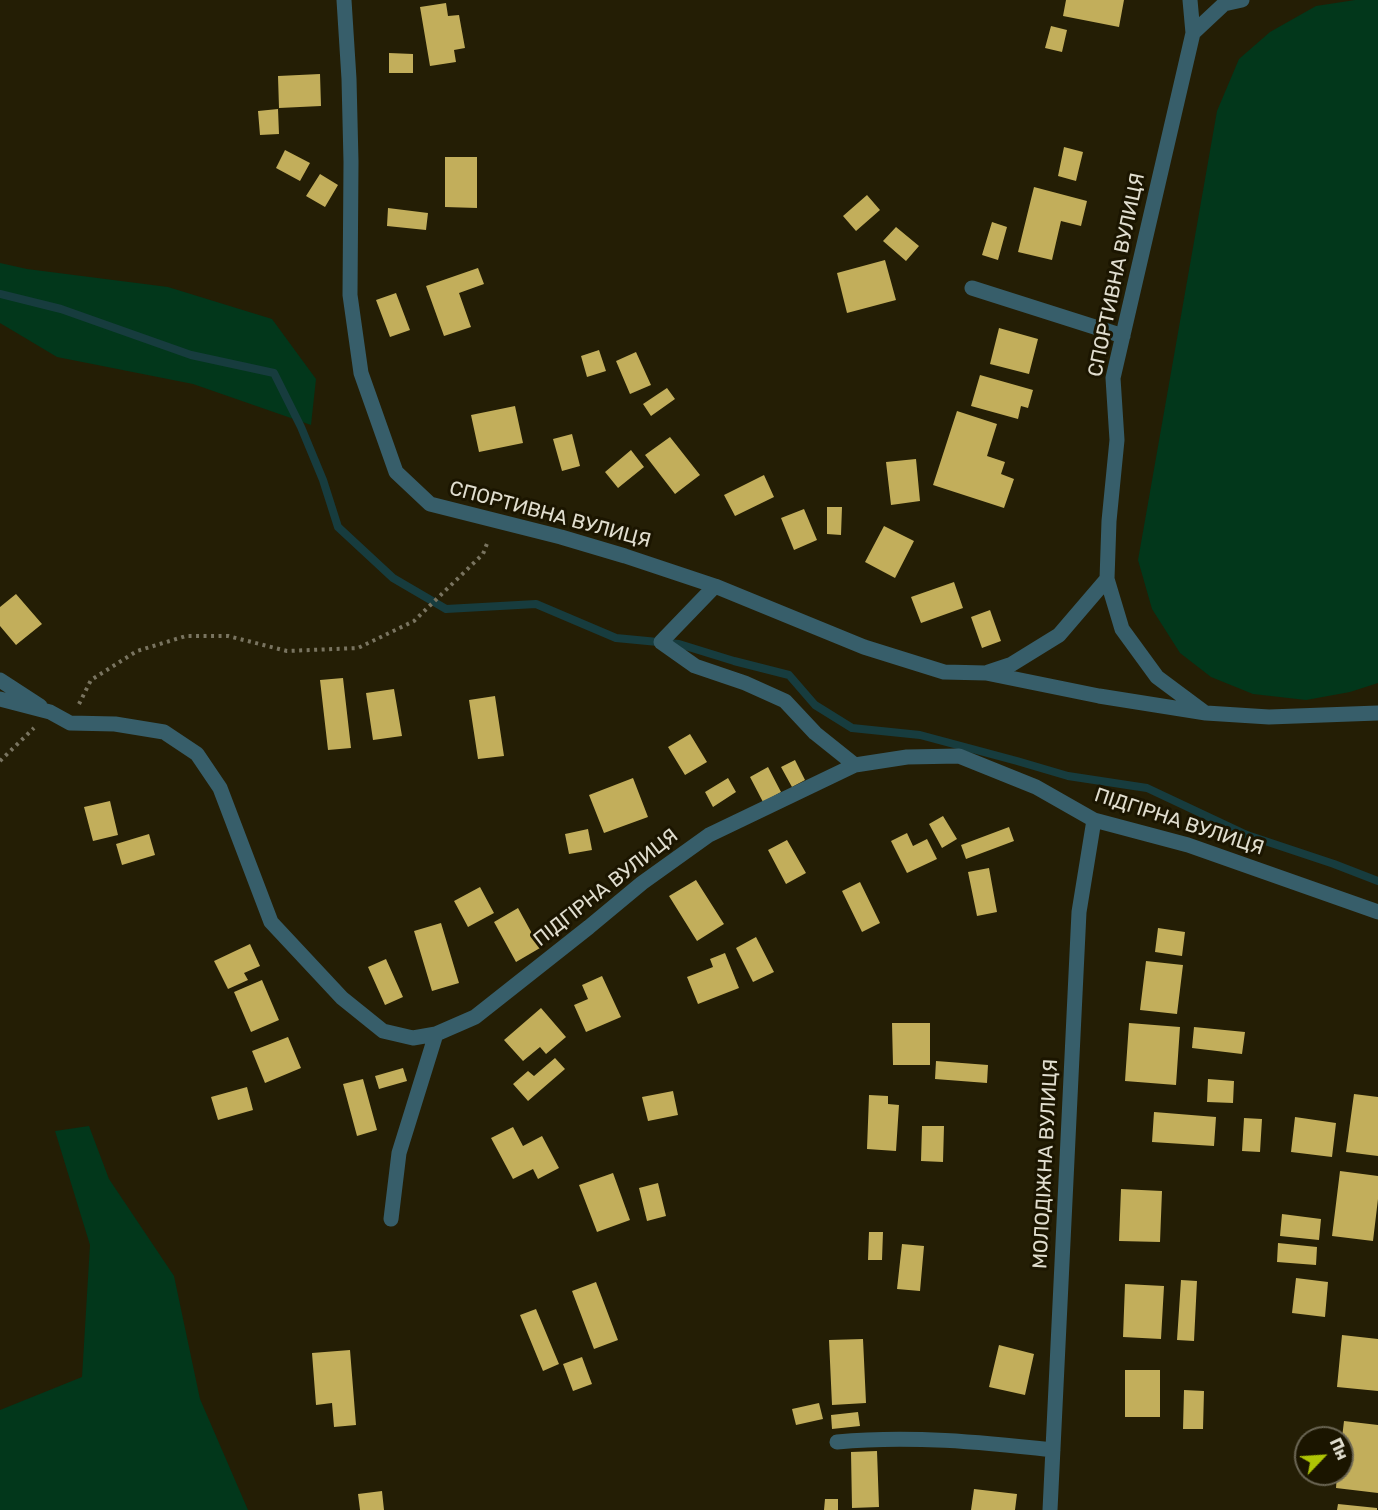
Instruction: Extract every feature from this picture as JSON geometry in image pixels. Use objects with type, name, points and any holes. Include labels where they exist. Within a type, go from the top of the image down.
[{"type":"street","name":"СПОРТИВНА ВУЛИЦЯ","points":[[344,0],[350,91],[350,295],[361,373],[396,472],[430,504],[604,549],[715,586],[864,647],[944,672],[986,673],[1099,696],[1206,713],[1269,717],[1378,713]]},
{"type":"street","points":[[1190,0],[1194,33]]},
{"type":"street","points":[[1194,33],[1224,4],[1242,0]]},
{"type":"street","name":"СПОРТИВНА ВУЛИЦЯ","points":[[986,673],[1012,664],[1059,635],[1107,579],[1109,521],[1117,440],[1113,378],[1194,33]]},
{"type":"street","points":[[972,288],[1123,336]]},
{"type":"street","points":[[1107,579],[1122,629],[1157,677],[1206,713]]},
{"type":"street","points":[[715,586],[661,642],[695,666],[745,683],[785,701],[815,733],[855,765]]},
{"type":"street","points":[[0,680],[51,712]]},
{"type":"street","name":"ПІДГІРНА ВУЛИЦЯ","points":[[0,699],[51,712],[70,723],[115,724],[164,732],[197,754],[220,788],[271,922],[342,998],[383,1031],[413,1038],[436,1034],[475,1017],[642,883],[709,835],[855,765],[907,757],[959,756],[1036,787],[1094,820],[1188,845],[1378,912]]},
{"type":"street","name":"МОЛОДІЖНА ВУЛИЦЯ","points":[[1050,1510],[1079,912],[1094,820]]},
{"type":"street","points":[[391,1219],[399,1153],[436,1034]]},
{"type":"street","points":[[837,1442],[868,1439],[976,1442],[1053,1450]]},
{"type":"path","points":[[70,723],[90,680],[137,651],[186,636],[228,636],[287,651],[358,648],[414,621],[483,554]]},
{"type":"path","points":[[0,762],[51,712]]},
{"type":"green space","points":[[1355,0],[1378,0],[1378,683],[1350,692],[1306,700],[1253,694],[1211,677],[1180,653],[1152,609],[1138,560],[1217,111],[1239,59],[1270,32],[1316,6]]},
{"type":"green space","points":[[0,263],[27,269],[168,287],[272,319],[316,379],[311,425],[193,384],[57,357],[0,323]]},
{"type":"green space","points":[[89,1126],[109,1179],[174,1276],[200,1399],[248,1510],[0,1510],[0,1410],[82,1377],[90,1245],[55,1131]]},
{"type":"building","points":[[1066,0],[1124,0],[1119,27],[1063,16]]},
{"type":"building","points":[[446,3],[448,16],[459,15],[465,48],[454,50],[456,62],[430,66],[420,7]]},
{"type":"building","points":[[1051,26],[1067,30],[1062,52],[1045,48]]},
{"type":"building","points":[[389,53],[413,54],[413,73],[389,73]]},
{"type":"building","points":[[320,74],[321,106],[279,108],[278,76]]},
{"type":"building","points":[[278,109],[279,134],[260,135],[258,111]]},
{"type":"building","points":[[1064,147],[1083,152],[1076,181],[1058,176]]},
{"type":"building","points":[[285,150],[310,163],[300,181],[276,168]]},
{"type":"building","points":[[445,157],[477,157],[477,208],[445,207]]},
{"type":"building","points":[[320,174],[338,185],[325,207],[306,196]]},
{"type":"building","points":[[1034,187],[1087,201],[1081,226],[1061,221],[1052,260],[1018,252]]},
{"type":"building","points":[[867,195],[880,210],[856,231],[843,216]]},
{"type":"building","points":[[388,208],[428,213],[426,230],[387,226]]},
{"type":"building","points":[[992,222],[1007,227],[998,260],[982,255]]},
{"type":"building","points":[[896,227],[919,246],[906,261],[883,241]]},
{"type":"building","points":[[885,260],[896,300],[847,313],[837,273]]},
{"type":"building","points":[[478,268],[484,284],[459,293],[471,327],[444,336],[426,286]]},
{"type":"building","points":[[396,293],[410,330],[390,337],[376,300]]},
{"type":"building","points":[[999,328],[1038,339],[1029,374],[990,364]]},
{"type":"building","points":[[599,350],[606,371],[587,377],[581,356]]},
{"type":"building","points":[[636,352],[651,385],[630,394],[616,361]]},
{"type":"building","points":[[980,375],[1033,390],[1028,408],[1021,406],[1018,419],[971,406]]},
{"type":"building","points":[[667,388],[675,399],[651,416],[643,404]]},
{"type":"building","points":[[515,406],[523,443],[479,452],[471,415]]},
{"type":"building","points":[[957,411],[997,424],[987,456],[1005,462],[1001,474],[1014,479],[1004,508],[933,485]]},
{"type":"building","points":[[572,434],[580,466],[562,471],[553,439]]},
{"type":"building","points":[[670,437],[700,475],[675,494],[645,455]]},
{"type":"building","points":[[631,450],[644,467],[618,488],[605,472]]},
{"type":"building","points":[[916,459],[920,501],[891,505],[886,462]]},
{"type":"building","points":[[764,475],[774,497],[735,516],[724,495]]},
{"type":"building","points":[[827,507],[842,507],[841,535],[827,534]]},
{"type":"building","points":[[804,509],[817,540],[794,550],[781,518]]},
{"type":"building","points":[[884,526],[914,541],[895,578],[865,562]]},
{"type":"building","points":[[954,582],[963,608],[921,623],[911,597]]},
{"type":"building","points":[[16,594],[42,624],[16,645],[0,626],[0,607]]},
{"type":"building","points":[[990,610],[1001,641],[982,648],[971,617]]},
{"type":"building","points":[[343,678],[351,748],[328,750],[320,680]]},
{"type":"building","points":[[394,689],[402,736],[373,740],[366,693]]},
{"type":"building","points":[[495,696],[504,756],[478,759],[469,700]]},
{"type":"building","points":[[690,734],[707,762],[685,775],[668,747]]},
{"type":"building","points":[[795,760],[805,780],[792,787],[781,767]]},
{"type":"building","points":[[768,767],[781,792],[763,802],[750,777]]},
{"type":"building","points":[[633,778],[648,817],[604,833],[589,795]]},
{"type":"building","points":[[728,778],[736,792],[713,807],[705,792]]},
{"type":"building","points":[[110,801],[118,835],[93,841],[84,807]]},
{"type":"building","points":[[943,816],[957,839],[942,848],[929,824]]},
{"type":"building","points":[[1009,827],[1014,841],[966,859],[961,845]]},
{"type":"building","points":[[588,829],[592,850],[569,854],[565,834]]},
{"type":"building","points":[[907,833],[913,846],[927,839],[937,859],[907,873],[891,841]]},
{"type":"building","points":[[149,834],[155,855],[122,865],[116,844]]},
{"type":"building","points":[[787,840],[806,873],[786,884],[768,850]]},
{"type":"building","points":[[989,868],[997,912],[977,916],[968,872]]},
{"type":"building","points":[[696,880],[724,924],[697,941],[669,896]]},
{"type":"building","points":[[860,882],[880,923],[862,932],[842,891]]},
{"type":"building","points":[[480,887],[494,913],[468,927],[454,901]]},
{"type":"building","points":[[518,908],[540,948],[516,962],[494,922]]},
{"type":"building","points":[[441,923],[459,983],[432,991],[414,931]]},
{"type":"building","points":[[1158,928],[1185,932],[1182,956],[1155,952]]},
{"type":"building","points":[[756,937],[774,972],[753,982],[736,948]]},
{"type":"building","points":[[250,944],[260,966],[244,973],[248,980],[228,989],[214,961]]},
{"type":"building","points":[[725,953],[739,988],[698,1004],[687,977],[713,967],[710,959]]},
{"type":"building","points":[[386,959],[403,997],[385,1005],[368,967]]},
{"type":"building","points":[[1146,961],[1183,965],[1177,1014],[1140,1010]]},
{"type":"building","points":[[602,976],[621,1017],[586,1032],[574,1005],[588,999],[582,985]]},
{"type":"building","points":[[262,980],[279,1020],[251,1032],[234,992]]},
{"type":"building","points":[[541,1008],[566,1037],[546,1054],[540,1047],[523,1061],[504,1040]]},
{"type":"building","points":[[892,1023],[930,1023],[930,1065],[893,1065]]},
{"type":"building","points":[[1129,1023],[1180,1027],[1176,1085],[1125,1081]]},
{"type":"building","points":[[1194,1027],[1245,1032],[1242,1054],[1192,1048]]},
{"type":"building","points":[[288,1037],[301,1068],[265,1083],[252,1051]]},
{"type":"building","points":[[555,1058],[565,1069],[528,1101],[513,1084],[528,1071],[534,1076]]},
{"type":"building","points":[[936,1061],[988,1065],[987,1083],[935,1079]]},
{"type":"building","points":[[403,1068],[407,1081],[379,1089],[375,1076]]},
{"type":"building","points":[[363,1079],[377,1130],[357,1136],[343,1084]]},
{"type":"building","points":[[1208,1079],[1234,1081],[1233,1103],[1207,1102]]},
{"type":"building","points":[[247,1087],[253,1110],[218,1120],[211,1097]]},
{"type":"building","points":[[673,1091],[678,1115],[648,1121],[642,1097]]},
{"type":"building","points":[[1354,1094],[1378,1097],[1378,1156],[1346,1152]]},
{"type":"building","points":[[869,1095],[888,1096],[888,1104],[899,1105],[896,1151],[867,1149]]},
{"type":"building","points":[[1154,1112],[1216,1117],[1214,1146],[1152,1142]]},
{"type":"building","points":[[1295,1117],[1336,1123],[1332,1157],[1291,1152]]},
{"type":"building","points":[[1244,1118],[1262,1119],[1260,1152],[1242,1151]]},
{"type":"building","points":[[922,1126],[944,1126],[943,1162],[921,1161]]},
{"type":"building","points":[[513,1127],[523,1146],[542,1136],[559,1168],[538,1179],[533,1169],[513,1179],[491,1138]]},
{"type":"building","points":[[1340,1171],[1378,1176],[1373,1241],[1332,1236]]},
{"type":"building","points":[[613,1173],[630,1220],[597,1232],[579,1185]]},
{"type":"building","points":[[658,1183],[666,1216],[647,1221],[639,1188]]},
{"type":"building","points":[[1121,1189],[1162,1191],[1160,1242],[1119,1241]]},
{"type":"building","points":[[1282,1214],[1321,1219],[1319,1240],[1280,1236]]},
{"type":"building","points":[[869,1232],[883,1232],[882,1260],[868,1260]]},
{"type":"building","points":[[1278,1243],[1317,1247],[1316,1265],[1277,1262]]},
{"type":"building","points":[[902,1244],[924,1246],[920,1291],[897,1289]]},
{"type":"building","points":[[1296,1278],[1328,1282],[1325,1317],[1292,1313]]},
{"type":"building","points":[[1181,1280],[1197,1281],[1194,1341],[1177,1340]]},
{"type":"building","points":[[596,1282],[618,1340],[594,1349],[572,1291]]},
{"type":"building","points":[[1125,1284],[1164,1286],[1161,1339],[1123,1337]]},
{"type":"building","points":[[536,1309],[559,1364],[543,1371],[520,1315]]},
{"type":"building","points":[[1342,1335],[1378,1339],[1378,1391],[1337,1387]]},
{"type":"building","points":[[863,1339],[866,1403],[832,1405],[829,1340]]},
{"type":"building","points":[[999,1345],[1034,1354],[1025,1395],[989,1387]]},
{"type":"building","points":[[350,1350],[356,1425],[334,1427],[332,1403],[316,1405],[312,1353]]},
{"type":"building","points":[[582,1357],[592,1384],[573,1391],[563,1364]]},
{"type":"building","points":[[1125,1370],[1160,1370],[1160,1417],[1125,1417]]},
{"type":"building","points":[[1184,1390],[1204,1391],[1203,1429],[1183,1429]]},
{"type":"building","points":[[819,1403],[823,1419],[796,1425],[792,1409]]},
{"type":"building","points":[[858,1412],[860,1426],[832,1429],[831,1415]]},
{"type":"building","points":[[1344,1421],[1378,1425],[1378,1493],[1336,1488],[1336,1486],[1354,1486],[1354,1426],[1343,1426]]},
{"type":"building","points":[[877,1451],[879,1507],[852,1508],[851,1452]]},
{"type":"building","points":[[974,1489],[1017,1494],[1015,1510],[971,1510]]},
{"type":"building","points":[[382,1491],[384,1510],[360,1510],[358,1494]]},
{"type":"building","points":[[825,1499],[838,1499],[838,1510],[824,1510]]},
{"type":"building","points":[[1338,1504],[1377,1508],[1377,1510],[1337,1510]]},
{"type":"waterway","points":[[0,294],[61,309],[191,355],[274,373],[301,427],[323,480],[338,527],[393,578],[446,609],[536,604],[616,638],[679,644],[789,675],[815,705],[852,728],[920,735],[1068,776],[1147,788],[1247,835],[1378,881]]}]
